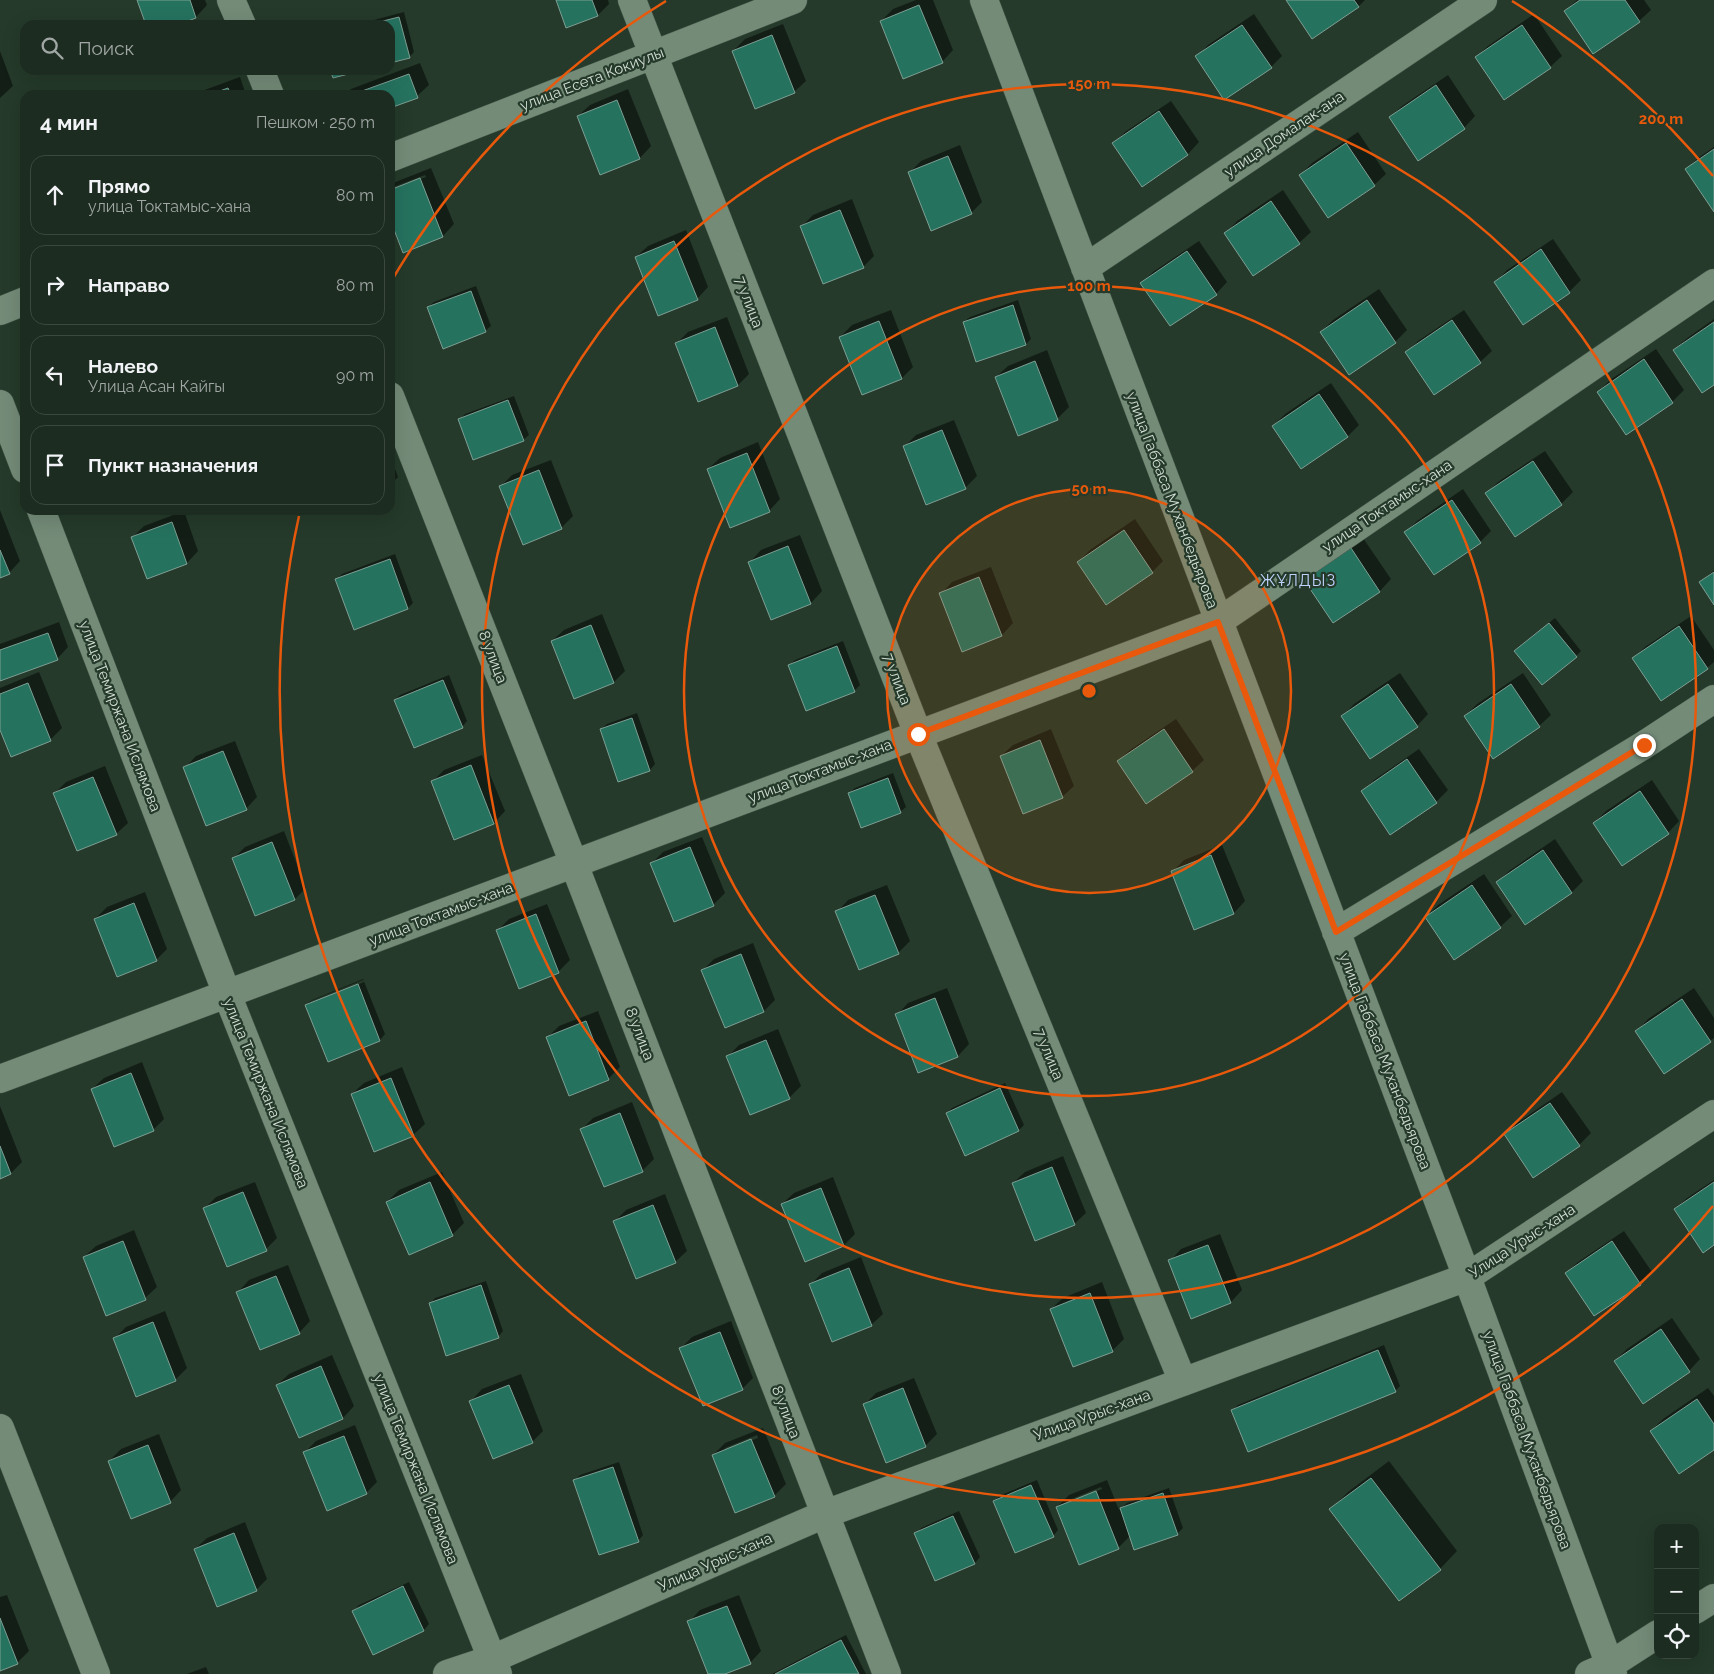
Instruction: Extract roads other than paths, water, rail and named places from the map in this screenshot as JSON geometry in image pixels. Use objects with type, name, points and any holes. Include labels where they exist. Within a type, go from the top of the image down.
[{"type":"street","points":[[232,0],[240,20]]},
{"type":"street","name":"7 улица","points":[[632,0],[918,734],[1183,1382]]},
{"type":"street","name":"улица Есета Кокиулы","points":[[395,156],[793,0]]},
{"type":"street","name":"улица Габбаса Муханбедьярова","points":[[984,0],[1467,1277],[1604,1671]]},
{"type":"street","name":"улица Домалак-ана","points":[[1085,268],[1483,0]]},
{"type":"street","points":[[262,75],[268,90]]},
{"type":"street","name":"улица Токтамыс-хана","points":[[0,1079],[1218,622],[1714,283]]},
{"type":"street","points":[[0,311],[20,303]]},
{"type":"street","points":[[0,404],[20,456]]},
{"type":"street","name":"8 улица","points":[[395,409],[574,864],[887,1674]]},
{"type":"street","name":"улица Темиржана Ислямова","points":[[43,515],[227,994],[495,1666]]},
{"type":"street","points":[[1336,932],[1644,745],[1714,699]]},
{"type":"street","name":"Улица Урыс-хана","points":[[447,1674],[495,1666],[825,1514],[1467,1277],[1714,1114]]},
{"type":"street","points":[[0,1428],[96,1674]]},
{"type":"street","points":[[1699,1607],[1714,1598]]},
{"type":"street","points":[[1604,1671],[1654,1637]]},
{"type":"district","name":"ЖҰЛДЫЗ","points":[[1298,580]]}]
